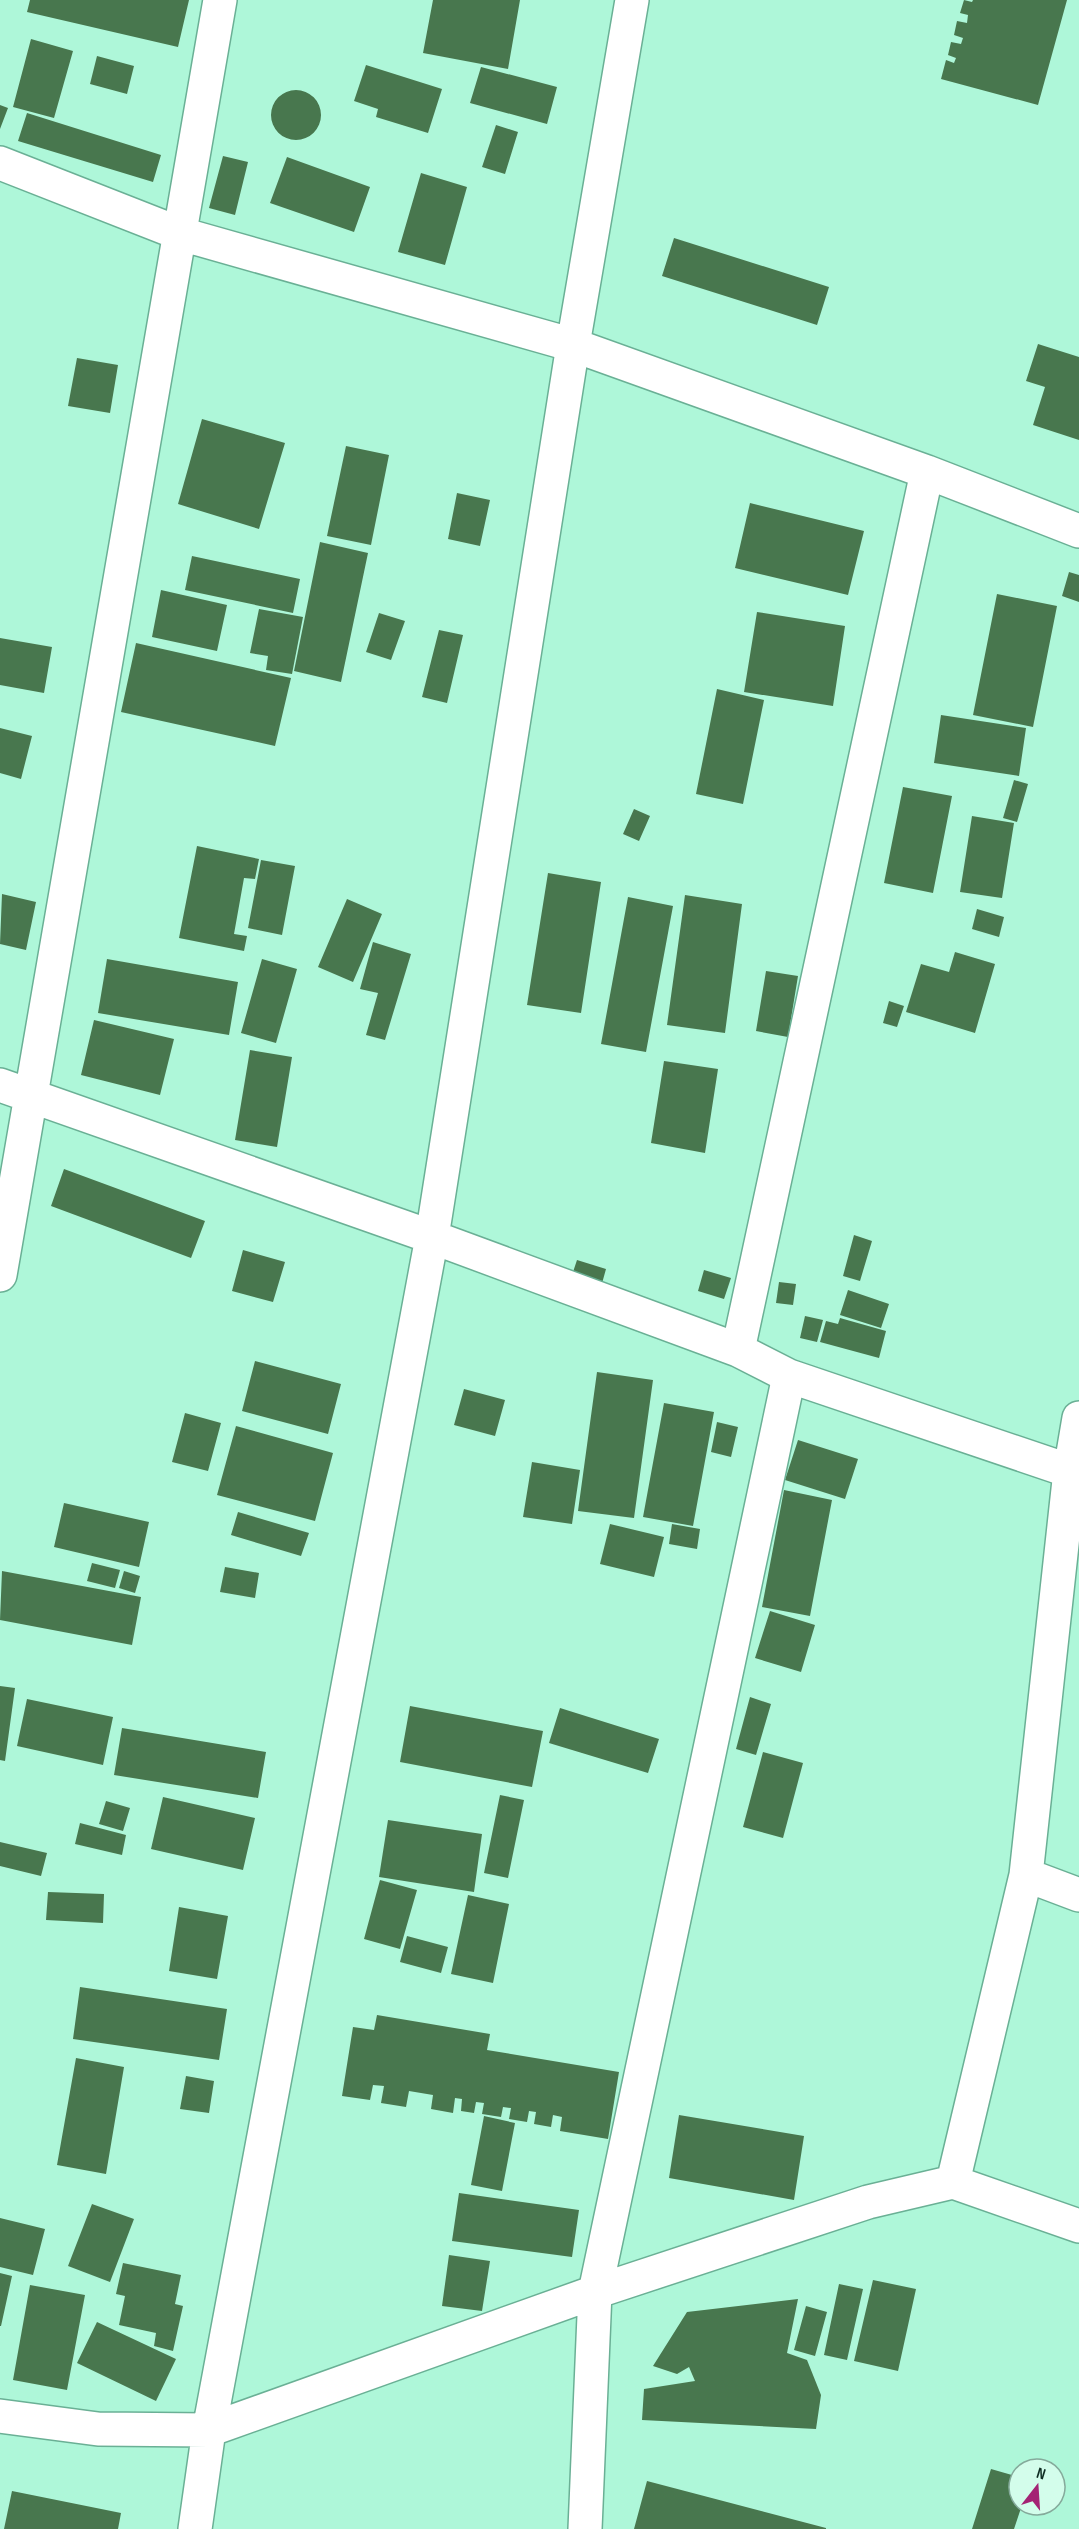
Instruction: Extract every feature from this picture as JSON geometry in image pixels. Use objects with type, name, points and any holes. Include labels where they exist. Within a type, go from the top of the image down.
[{"type":"street","points":[[0,1275],[15,1090],[181,234],[220,0]]},
{"type":"street","points":[[195,2529],[209,2430],[432,1237],[573,345],[632,0]]},
{"type":"street","points":[[0,163],[181,234],[573,345],[927,472],[1079,531]]},
{"type":"street","points":[[738,1350],[927,472]]},
{"type":"street","points":[[15,1090],[432,1237],[738,1350],[789,1376],[1075,1472]]},
{"type":"street","points":[[585,2529],[595,2292],[789,1376]]},
{"type":"street","points":[[953,2182],[1026,1875],[1075,1472],[1079,1418]]},
{"type":"street","points":[[1026,1875],[1079,1895]]},
{"type":"street","points":[[0,2416],[98,2429],[209,2430],[595,2292],[868,2202],[953,2182],[1079,2226]]},
{"type":"building","points":[[30,0],[189,0],[178,47],[27,12]]},
{"type":"building","points":[[433,0],[520,0],[508,69],[423,53]]},
{"type":"building","points":[[964,0],[972,2],[973,0],[1067,0],[1038,105],[941,79],[946,60],[954,63],[956,58],[948,55],[951,42],[961,44],[963,38],[954,35],[957,21],[967,23],[968,15],[960,13]]},
{"type":"building","points":[[31,39],[73,51],[54,118],[13,107]]},
{"type":"building","points":[[97,56],[134,66],[127,94],[90,84]]},
{"type":"building","points":[[366,65],[442,89],[428,133],[376,117],[378,109],[354,101]]},
{"type":"building","points":[[481,67],[557,87],[547,124],[470,103]]},
{"type":"building","points":[[291,90],[301,90],[314,97],[321,110],[321,120],[314,133],[301,140],[291,140],[282,136],[275,129],[271,120],[271,110],[275,101],[282,94]]},
{"type":"building","points":[[0,105],[8,108],[0,129]]},
{"type":"building","points":[[27,113],[161,155],[153,182],[18,141]]},
{"type":"building","points":[[496,125],[518,132],[505,174],[482,167]]},
{"type":"building","points":[[223,156],[248,162],[235,215],[209,208]]},
{"type":"building","points":[[287,157],[370,187],[354,232],[270,203]]},
{"type":"building","points":[[421,173],[467,187],[445,265],[398,252]]},
{"type":"building","points":[[674,238],[829,287],[817,325],[662,276]]},
{"type":"building","points":[[1038,344],[1079,357],[1079,440],[1033,425],[1045,387],[1026,381]]},
{"type":"building","points":[[77,358],[118,365],[110,413],[68,406]]},
{"type":"building","points":[[202,419],[285,443],[259,529],[178,504]]},
{"type":"building","points":[[346,446],[389,455],[371,545],[327,536]]},
{"type":"building","points":[[457,493],[490,500],[480,546],[448,539]]},
{"type":"building","points":[[750,503],[864,531],[848,595],[735,568]]},
{"type":"building","points":[[320,542],[368,553],[341,682],[294,671]]},
{"type":"building","points":[[192,556],[300,579],[293,613],[185,590]]},
{"type":"building","points":[[1069,572],[1079,575],[1079,602],[1062,596]]},
{"type":"building","points":[[161,590],[227,605],[217,651],[152,637]]},
{"type":"building","points":[[997,594],[1057,606],[1033,727],[973,715]]},
{"type":"building","points":[[259,609],[303,617],[292,674],[266,670],[268,656],[250,653]]},
{"type":"building","points":[[757,612],[845,626],[833,706],[744,692]]},
{"type":"building","points":[[379,613],[405,621],[391,660],[366,652]]},
{"type":"building","points":[[439,630],[463,635],[447,703],[422,697]]},
{"type":"building","points":[[0,638],[52,647],[44,693],[0,685]]},
{"type":"building","points":[[136,643],[291,678],[275,746],[121,712]]},
{"type":"building","points":[[717,689],[764,700],[743,804],[696,794]]},
{"type":"building","points":[[941,715],[1026,728],[1019,776],[934,763]]},
{"type":"building","points":[[0,728],[32,736],[21,779],[0,773]]},
{"type":"building","points":[[1014,780],[1028,784],[1017,822],[1003,818]]},
{"type":"building","points":[[903,787],[952,796],[933,893],[884,883]]},
{"type":"building","points":[[634,809],[650,816],[639,841],[623,834]]},
{"type":"building","points":[[972,816],[1014,823],[1002,898],[960,892]]},
{"type":"building","points":[[197,846],[259,859],[255,879],[244,878],[234,934],[247,936],[244,951],[179,938]]},
{"type":"building","points":[[261,860],[295,866],[282,935],[248,928]]},
{"type":"building","points":[[548,873],[601,882],[581,1013],[527,1005]]},
{"type":"building","points":[[2,894],[36,902],[26,950],[0,944]]},
{"type":"building","points":[[685,895],[742,904],[725,1033],[667,1025]]},
{"type":"building","points":[[628,897],[673,906],[646,1052],[601,1044]]},
{"type":"building","points":[[347,899],[382,914],[353,982],[318,967]]},
{"type":"building","points":[[977,909],[1004,917],[999,937],[972,929]]},
{"type":"building","points":[[373,942],[411,954],[385,1040],[366,1035],[378,993],[360,989]]},
{"type":"building","points":[[955,952],[995,964],[975,1033],[906,1012],[921,964],[949,972]]},
{"type":"building","points":[[107,959],[238,982],[229,1035],[98,1013]]},
{"type":"building","points":[[262,959],[297,969],[276,1043],[241,1033]]},
{"type":"building","points":[[766,971],[798,976],[788,1037],[756,1031]]},
{"type":"building","points":[[889,1001],[904,1006],[897,1027],[883,1023]]},
{"type":"building","points":[[94,1020],[174,1039],[160,1095],[81,1075]]},
{"type":"building","points":[[250,1050],[292,1057],[277,1147],[235,1140]]},
{"type":"building","points":[[664,1061],[718,1069],[705,1153],[651,1143]]},
{"type":"building","points":[[64,1169],[205,1221],[191,1258],[51,1206]]},
{"type":"building","points":[[854,1235],[872,1241],[860,1281],[843,1276]]},
{"type":"building","points":[[243,1250],[285,1262],[273,1302],[232,1291]]},
{"type":"building","points":[[577,1260],[606,1269],[601,1287],[571,1278]]},
{"type":"building","points":[[704,1270],[731,1278],[724,1299],[698,1291]]},
{"type":"building","points":[[779,1282],[796,1284],[793,1305],[776,1303]]},
{"type":"building","points":[[848,1290],[889,1304],[881,1328],[840,1315]]},
{"type":"building","points":[[805,1316],[823,1320],[817,1342],[800,1338]]},
{"type":"building","points":[[840,1318],[886,1331],[879,1358],[820,1342],[826,1321],[838,1324]]},
{"type":"building","points":[[255,1361],[341,1384],[328,1434],[242,1411]]},
{"type":"building","points":[[597,1372],[653,1380],[634,1518],[578,1511]]},
{"type":"building","points":[[464,1389],[505,1400],[495,1436],[454,1425]]},
{"type":"building","points":[[664,1403],[714,1412],[693,1526],[643,1517]]},
{"type":"building","points":[[185,1413],[221,1423],[208,1471],[172,1462]]},
{"type":"building","points":[[717,1422],[738,1427],[731,1457],[711,1452]]},
{"type":"building","points":[[236,1426],[333,1453],[315,1521],[217,1495]]},
{"type":"building","points":[[798,1440],[858,1459],[845,1499],[785,1480]]},
{"type":"building","points":[[532,1462],[580,1470],[572,1524],[523,1517]]},
{"type":"building","points":[[784,1490],[832,1500],[810,1616],[762,1607]]},
{"type":"building","points":[[64,1503],[149,1522],[139,1567],[54,1547]]},
{"type":"building","points":[[238,1512],[309,1533],[301,1556],[231,1535]]},
{"type":"building","points":[[610,1524],[664,1537],[654,1577],[600,1564]]},
{"type":"building","points":[[672,1524],[700,1529],[697,1549],[669,1544]]},
{"type":"building","points":[[92,1563],[120,1570],[115,1588],[87,1581]]},
{"type":"building","points":[[225,1567],[259,1573],[255,1598],[220,1592]]},
{"type":"building","points":[[2,1571],[141,1597],[132,1645],[0,1620]]},
{"type":"building","points":[[124,1571],[140,1576],[135,1593],[119,1588]]},
{"type":"building","points":[[770,1611],[815,1625],[801,1672],[755,1658]]},
{"type":"building","points":[[0,1686],[15,1688],[5,1761],[0,1760]]},
{"type":"building","points":[[750,1697],[771,1704],[756,1755],[736,1749]]},
{"type":"building","points":[[27,1699],[113,1717],[103,1765],[17,1746]]},
{"type":"building","points":[[410,1706],[543,1731],[532,1787],[400,1762]]},
{"type":"building","points":[[560,1708],[659,1739],[648,1773],[549,1743]]},
{"type":"building","points":[[122,1728],[266,1752],[258,1798],[114,1775]]},
{"type":"building","points":[[763,1752],[803,1763],[783,1838],[743,1827]]},
{"type":"building","points":[[500,1795],[524,1800],[508,1878],[484,1873]]},
{"type":"building","points":[[163,1797],[255,1818],[243,1870],[151,1849]]},
{"type":"building","points":[[106,1801],[130,1808],[123,1831],[99,1824]]},
{"type":"building","points":[[388,1820],[482,1834],[474,1892],[379,1877]]},
{"type":"building","points":[[80,1823],[126,1835],[122,1855],[75,1844]]},
{"type":"building","points":[[0,1842],[47,1853],[41,1876],[0,1866]]},
{"type":"building","points":[[380,1880],[417,1890],[400,1949],[364,1939]]},
{"type":"building","points":[[48,1892],[104,1894],[103,1923],[46,1920]]},
{"type":"building","points":[[468,1895],[509,1904],[493,1983],[451,1974]]},
{"type":"building","points":[[179,1907],[228,1916],[217,1979],[169,1971]]},
{"type":"building","points":[[407,1936],[448,1947],[441,1973],[400,1962]]},
{"type":"building","points":[[80,1987],[227,2009],[219,2060],[73,2039]]},
{"type":"building","points":[[377,2015],[490,2034],[487,2050],[619,2072],[608,2139],[560,2131],[562,2117],[553,2115],[551,2127],[534,2124],[536,2112],[529,2111],[527,2122],[509,2119],[511,2108],[503,2107],[501,2117],[482,2114],[484,2103],[476,2102],[474,2113],[461,2111],[462,2099],[455,2098],[453,2113],[431,2109],[433,2095],[409,2091],[406,2107],[381,2103],[384,2086],[373,2085],[370,2100],[342,2096],[353,2027],[374,2030]]},
{"type":"building","points":[[76,2058],[124,2067],[106,2174],[57,2165]]},
{"type":"building","points":[[186,2076],[214,2081],[209,2113],[180,2109]]},
{"type":"building","points":[[679,2115],[804,2136],[794,2200],[669,2178]]},
{"type":"building","points":[[484,2116],[515,2123],[502,2191],[471,2185]]},
{"type":"building","points":[[459,2193],[579,2210],[572,2257],[452,2241]]},
{"type":"building","points":[[92,2204],[134,2219],[110,2282],[68,2266]]},
{"type":"building","points":[[0,2218],[45,2229],[33,2275],[0,2267]]},
{"type":"building","points":[[449,2255],[490,2261],[482,2311],[442,2306]]},
{"type":"building","points":[[123,2263],[181,2275],[175,2304],[183,2306],[173,2351],[154,2346],[156,2333],[119,2325],[125,2296],[116,2294]]},
{"type":"building","points":[[0,2273],[12,2276],[1,2326],[0,2326]]},
{"type":"building","points":[[873,2280],[916,2289],[898,2371],[854,2361]]},
{"type":"building","points":[[839,2284],[863,2289],[847,2360],[824,2355]]},
{"type":"building","points":[[30,2285],[85,2295],[67,2390],[13,2380]]},
{"type":"building","points":[[798,2299],[787,2353],[807,2360],[821,2395],[816,2429],[642,2420],[644,2389],[695,2381],[689,2367],[677,2374],[653,2366],[687,2312]]},
{"type":"building","points":[[806,2306],[827,2312],[815,2356],[794,2350]]},
{"type":"building","points":[[97,2322],[176,2359],[156,2401],[77,2363]]},
{"type":"building","points":[[991,2469],[1007,2474],[1007,2517],[1018,2517],[1014,2529],[972,2529]]},
{"type":"building","points":[[647,2481],[826,2528],[826,2529],[634,2529]]},
{"type":"building","points":[[12,2491],[121,2513],[118,2529],[4,2529]]}]
